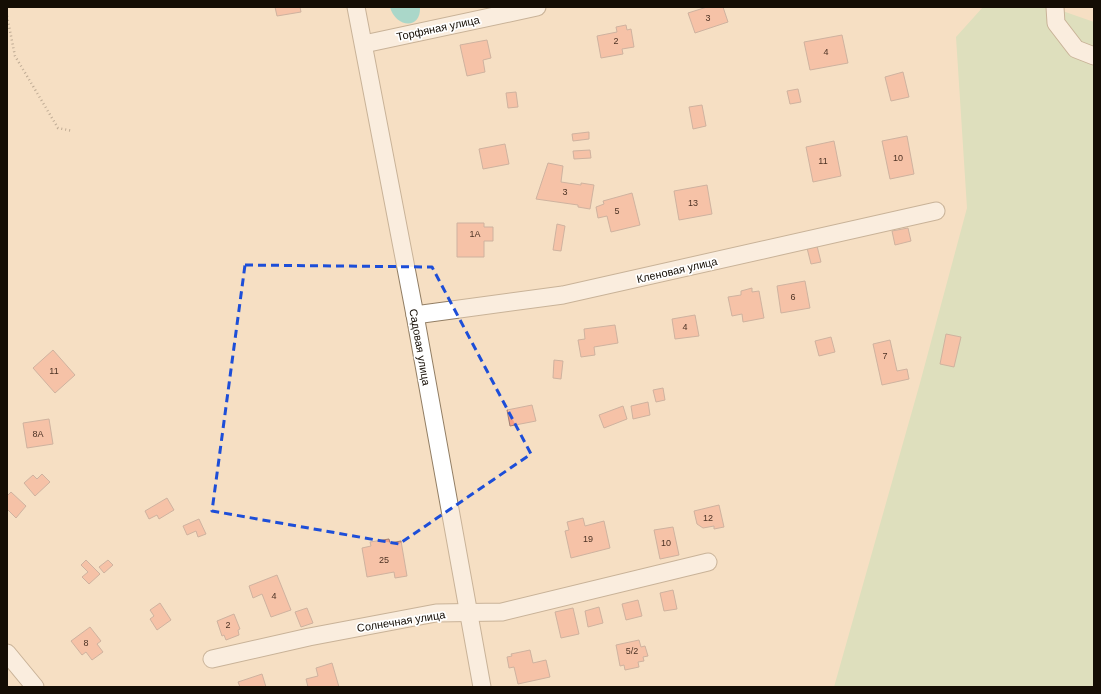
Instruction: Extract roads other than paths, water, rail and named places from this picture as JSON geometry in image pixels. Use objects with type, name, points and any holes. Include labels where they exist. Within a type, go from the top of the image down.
[{"type":"street","name":"Садовая улица","points":[[356,7],[415,315],[482,687]]},
{"type":"street","name":"Торфяная улица","points":[[364,44],[537,7]]},
{"type":"street","points":[[1055,7],[1056,24],[1076,49],[1094,56]]},
{"type":"street","name":"Кленовая улица","points":[[415,315],[563,295],[936,211]]},
{"type":"street","name":"Солнечная улица","points":[[212,659],[309,637],[436,613],[502,612],[708,562]]},
{"type":"street","points":[[7,653],[35,687]]},
{"type":"water","points":[[390,7],[420,7],[419,15],[412,23],[407,24],[397,19]]}]
